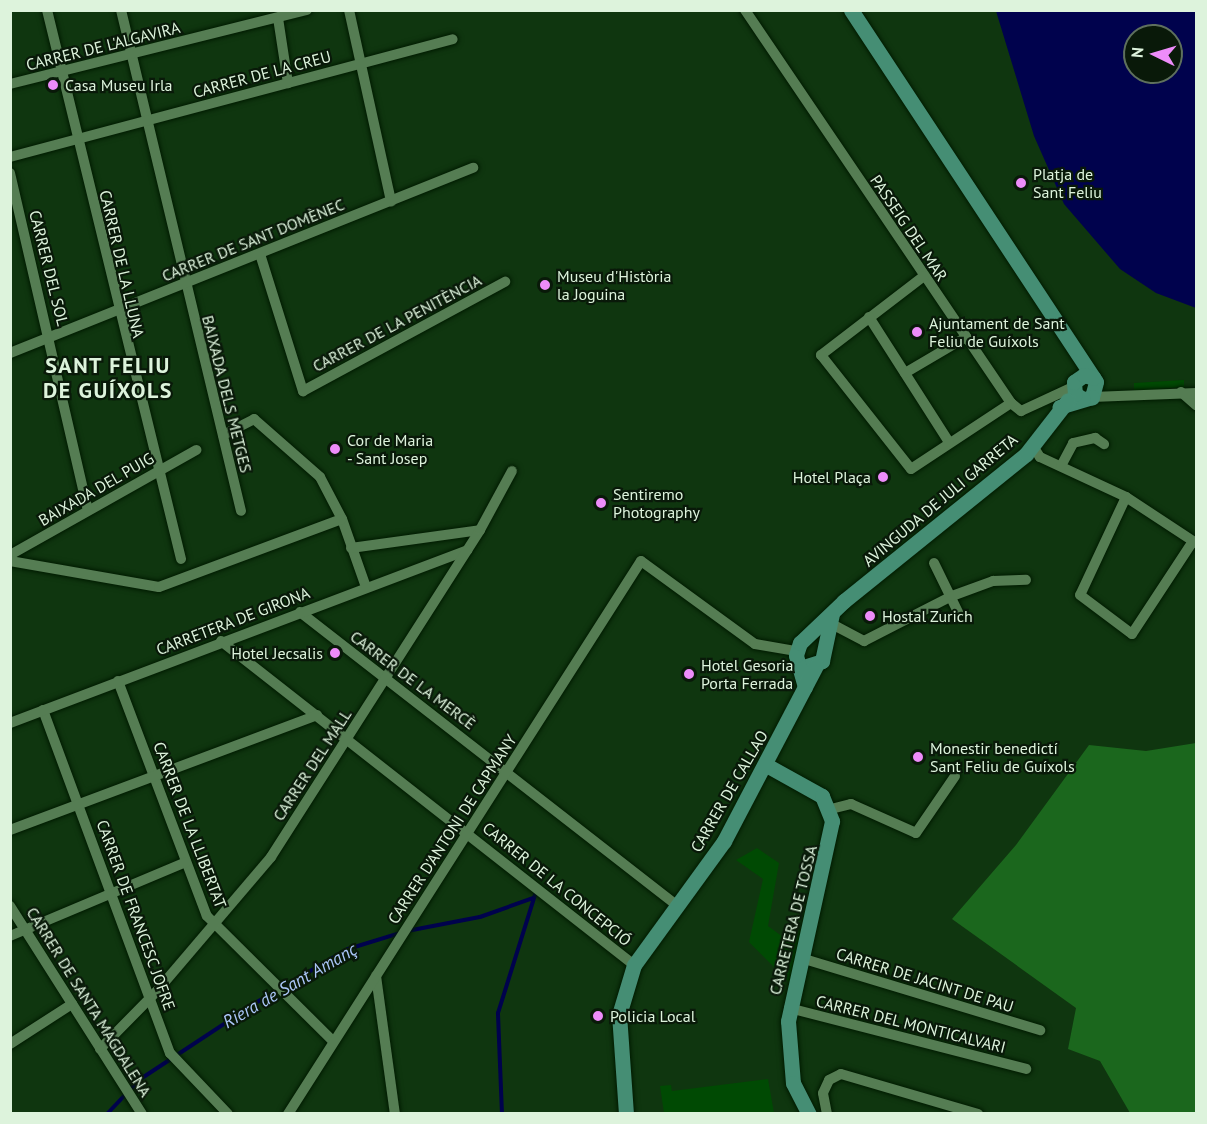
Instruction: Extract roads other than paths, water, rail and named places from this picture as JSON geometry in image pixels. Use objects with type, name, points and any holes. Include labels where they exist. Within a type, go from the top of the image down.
[{"type":"main road","points":[[851,10],[1073,353],[1085,388]]},
{"type":"main road","name":"AVINGUDA DE JULI GARRETA","points":[[800,652],[831,617],[1033,446],[1060,407],[1085,388]]},
{"type":"main road","points":[[800,652],[815,640],[824,648],[831,617]]},
{"type":"main road","name":"CARRER DE CALLAO","points":[[626,1113],[619,1015],[634,965],[677,906],[768,766],[824,648]]},
{"type":"main road","points":[[800,652],[816,666]]},
{"type":"main road","points":[[800,652],[804,688]]},
{"type":"main road","points":[[768,766],[822,796],[831,810]]},
{"type":"main road","name":"CARRETERA DE TOSSA","points":[[808,1113],[793,1083],[789,1008],[831,847],[831,810]]},
{"type":"street","name":"CARRER DE LA LLUNA","points":[[47,10],[156,472],[181,559]]},
{"type":"street","name":"BAIXADA DELS METGES","points":[[121,10],[184,284],[241,511]]},
{"type":"street","name":"CARRER DE L'ALGAVIRA","points":[[10,84],[307,10]]},
{"type":"street","points":[[349,10],[357,65],[391,201]]},
{"type":"street","name":"PASSEIG DEL MAR","points":[[745,10],[1011,403]]},
{"type":"street","points":[[278,18],[288,83]]},
{"type":"street","name":"CARRER DE LA CREU","points":[[10,157],[77,136],[147,120],[453,39]]},
{"type":"street","name":"CARRER DE SANT DOMÈNEC","points":[[10,353],[473,168]]},
{"type":"street","name":"CARRER DEL SOL","points":[[10,174],[50,337],[88,510]]},
{"type":"street","name":"CARRER DE LA PENITÈNCIA","points":[[260,254],[303,391],[506,282]]},
{"type":"street","points":[[924,276],[821,355],[911,469],[1011,403],[1021,411],[1085,388],[1112,395],[1197,393]]},
{"type":"street","points":[[869,316],[949,442]]},
{"type":"street","points":[[905,373],[966,338]]},
{"type":"street","points":[[1181,392],[1197,405]]},
{"type":"street","points":[[223,435],[254,419],[320,477],[342,519],[366,587]]},
{"type":"street","points":[[1061,466],[1073,443],[1095,438],[1104,444]]},
{"type":"street","points":[[1033,446],[1040,457],[1126,497],[1195,542],[1132,634],[1080,596],[1126,497]]},
{"type":"street","name":"BAIXADA DEL PUIG","points":[[10,555],[196,450]]},
{"type":"street","name":"CARRER DEL MALL","points":[[100,1049],[151,998],[271,856],[468,550],[512,471]]},
{"type":"street","points":[[10,561],[159,586],[342,519]]},
{"type":"street","points":[[351,548],[480,530]]},
{"type":"street","name":"CARRETERA DE GIRONA","points":[[10,723],[221,641],[468,550]]},
{"type":"street","name":"CARRER D'ANTONI DE CAPMANY","points":[[288,1113],[466,831],[642,561],[755,644],[800,652]]},
{"type":"street","points":[[934,563],[948,598],[958,612]]},
{"type":"street","points":[[831,617],[864,641],[948,598],[993,581],[1026,580]]},
{"type":"street","name":"CARRER DE LA MERCÈ","points":[[300,612],[506,770],[677,906]]},
{"type":"street","name":"CARRER DE LA CONCEPCIÓ","points":[[221,641],[634,965]]},
{"type":"street","name":"CARRER DE LA LLIBERTAT","points":[[118,681],[186,862],[214,924],[333,1041]]},
{"type":"street","name":"CARRER DE FRANCESC JOFRE","points":[[43,710],[174,1057],[228,1113]]},
{"type":"street","points":[[10,830],[317,715]]},
{"type":"street","points":[[831,810],[851,804],[916,833],[955,776]]},
{"type":"street","points":[[10,936],[24,927],[186,862]]},
{"type":"street","name":"CARRER DE SANTA MAGDALENA","points":[[10,906],[142,1113]]},
{"type":"street","name":"CARRER DE JACINT DE PAU","points":[[801,958],[1041,1030]]},
{"type":"street","points":[[376,976],[395,1113]]},
{"type":"street","points":[[10,1044],[72,1004]]},
{"type":"street","name":"CARRER DEL MONTICALVARI","points":[[789,1008],[1026,1069]]},
{"type":"street","points":[[827,1113],[824,1093],[829,1080],[842,1074],[978,1113]]},
{"type":"waterway","points":[[502,1114],[498,1013],[535,895]]},
{"type":"waterway","name":"Riera de Sant Amanç","points":[[407,931],[480,917],[533,898]]},
{"type":"waterway","name":"Riera de Sant Amanç","points":[[107,1114],[139,1080],[259,1001],[348,949],[400,933]]},
{"type":"place","name":"Casa Museu Irla","points":[[53,85]]},
{"type":"place","name":"Platja de Sant Feliu","points":[[1021,183]]},
{"type":"place","name":"Museu d'Història la Joguina","points":[[545,285]]},
{"type":"place","name":"Ajuntament de Sant Feliu de Guíxols","points":[[917,332]]},
{"type":"place","name":"Cor de Maria - Sant Josep","points":[[335,449]]},
{"type":"place","name":"Hotel Plaça","points":[[883,477]]},
{"type":"place","name":"Sentiremo Photography","points":[[601,503]]},
{"type":"place","name":"Hostal Zurich","points":[[870,616]]},
{"type":"place","name":"Hotel Jecsalis","points":[[335,653]]},
{"type":"place","name":"Hotel Gesoria Porta Ferrada","points":[[689,674]]},
{"type":"place","name":"Monestir benedictí Sant Feliu de Guíxols","points":[[918,757]]},
{"type":"place","name":"Policia Local","points":[[598,1016]]},
{"type":"district","name":"SANT FELIU DE GUÍXOLS","points":[[108,378]]}]
